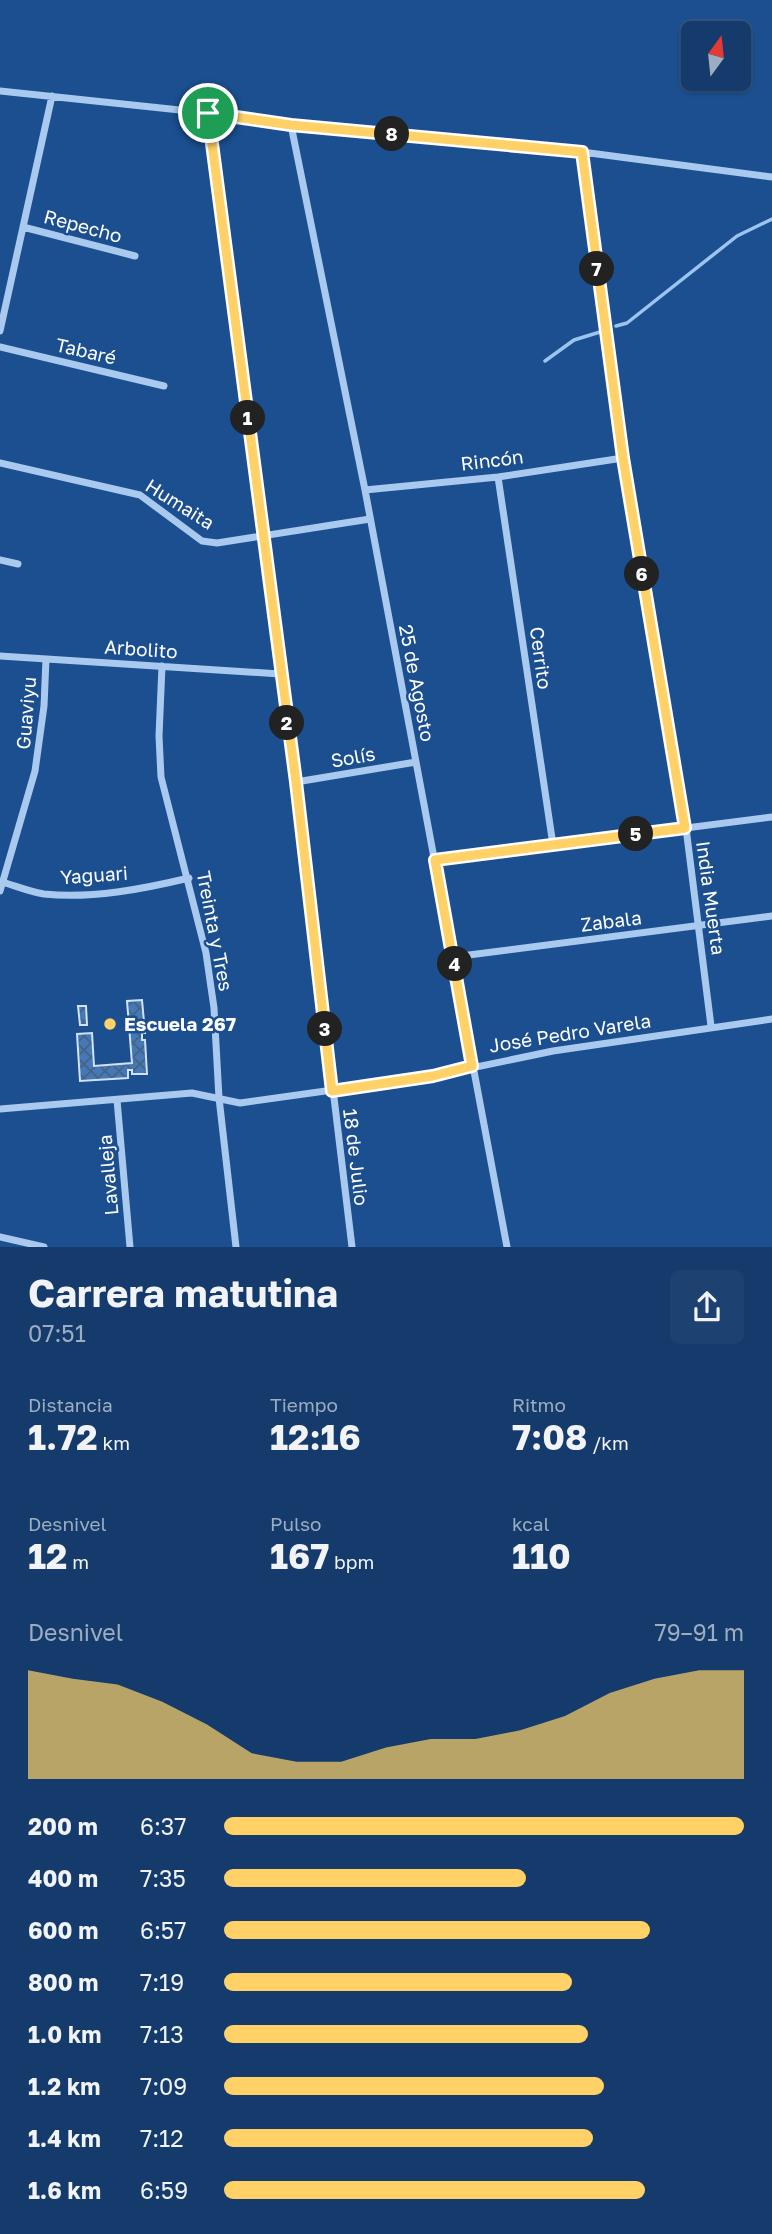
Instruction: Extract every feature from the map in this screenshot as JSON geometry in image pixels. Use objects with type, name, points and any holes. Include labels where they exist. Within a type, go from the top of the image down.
[{"type":"street","points":[[0,91],[208,113],[291,125],[582,152],[772,177]]},
{"type":"street","points":[[0,331],[52,96]]},
{"type":"street","name":"18 de Julio","points":[[208,113],[279,674],[296,782],[352,1247]]},
{"type":"street","name":"25 de Agosto","points":[[291,125],[365,490],[507,1247]]},
{"type":"street","name":"India Muerta","points":[[582,152],[623,458],[701,925],[711,1026]]},
{"type":"street","name":"Repecho","points":[[23,227],[135,256]]},
{"type":"street","name":"Tabaré","points":[[0,347],[164,386]]},
{"type":"street","name":"Rincón","points":[[365,490],[498,477],[623,458]]},
{"type":"street","name":"Humaita","points":[[0,463],[140,495],[202,541],[217,543],[263,538]]},
{"type":"street","name":"Cerrito","points":[[498,477],[553,845]]},
{"type":"street","points":[[263,538],[370,519]]},
{"type":"street","points":[[0,560],[18,564]]},
{"type":"street","name":"Arbolito","points":[[0,656],[279,674]]},
{"type":"street","name":"Guaviyu","points":[[0,891],[35,771],[44,706],[46,659]]},
{"type":"street","name":"Treinta y Tres","points":[[162,666],[159,736],[161,777],[189,878],[206,953],[214,1007],[219,1098],[236,1247]]},
{"type":"street","name":"Solís","points":[[296,782],[416,762]]},
{"type":"street","points":[[435,860],[772,817]]},
{"type":"street","name":"Yaguari","points":[[2,882],[41,894],[86,894],[150,887],[189,878]]},
{"type":"street","name":"Zabala","points":[[453,957],[772,916]]},
{"type":"street","name":"José Pedro Varela","points":[[0,1109],[192,1093],[240,1102],[433,1076],[472,1066],[711,1026],[772,1019]]},
{"type":"street","name":"Lavalleja","points":[[117,1100],[130,1247]]},
{"type":"street","points":[[0,1237],[44,1247]]},
{"type":"building","points":[[142,1000],[145,1033],[142,1033],[142,1040],[145,1040],[147,1074],[132,1074],[132,1070],[128,1070],[128,1078],[80,1081],[77,1034],[92,1033],[94,1066],[132,1063],[127,1001]]},
{"type":"building","points":[[78,1006],[86,1006],[87,1025],[80,1025]]},
{"type":"waterway","points":[[616,326],[627,323],[737,236],[772,219]]},
{"type":"waterway","points":[[545,361],[574,340],[600,332]]},
{"type":"place","name":"Escuela 267","points":[[110,1024]]},
{"type":"route","points":[[208,113],[291,125],[582,152],[623,458],[685,828],[435,860],[472,1066],[433,1076],[332,1091],[296,782],[279,674],[208,113]]}]
